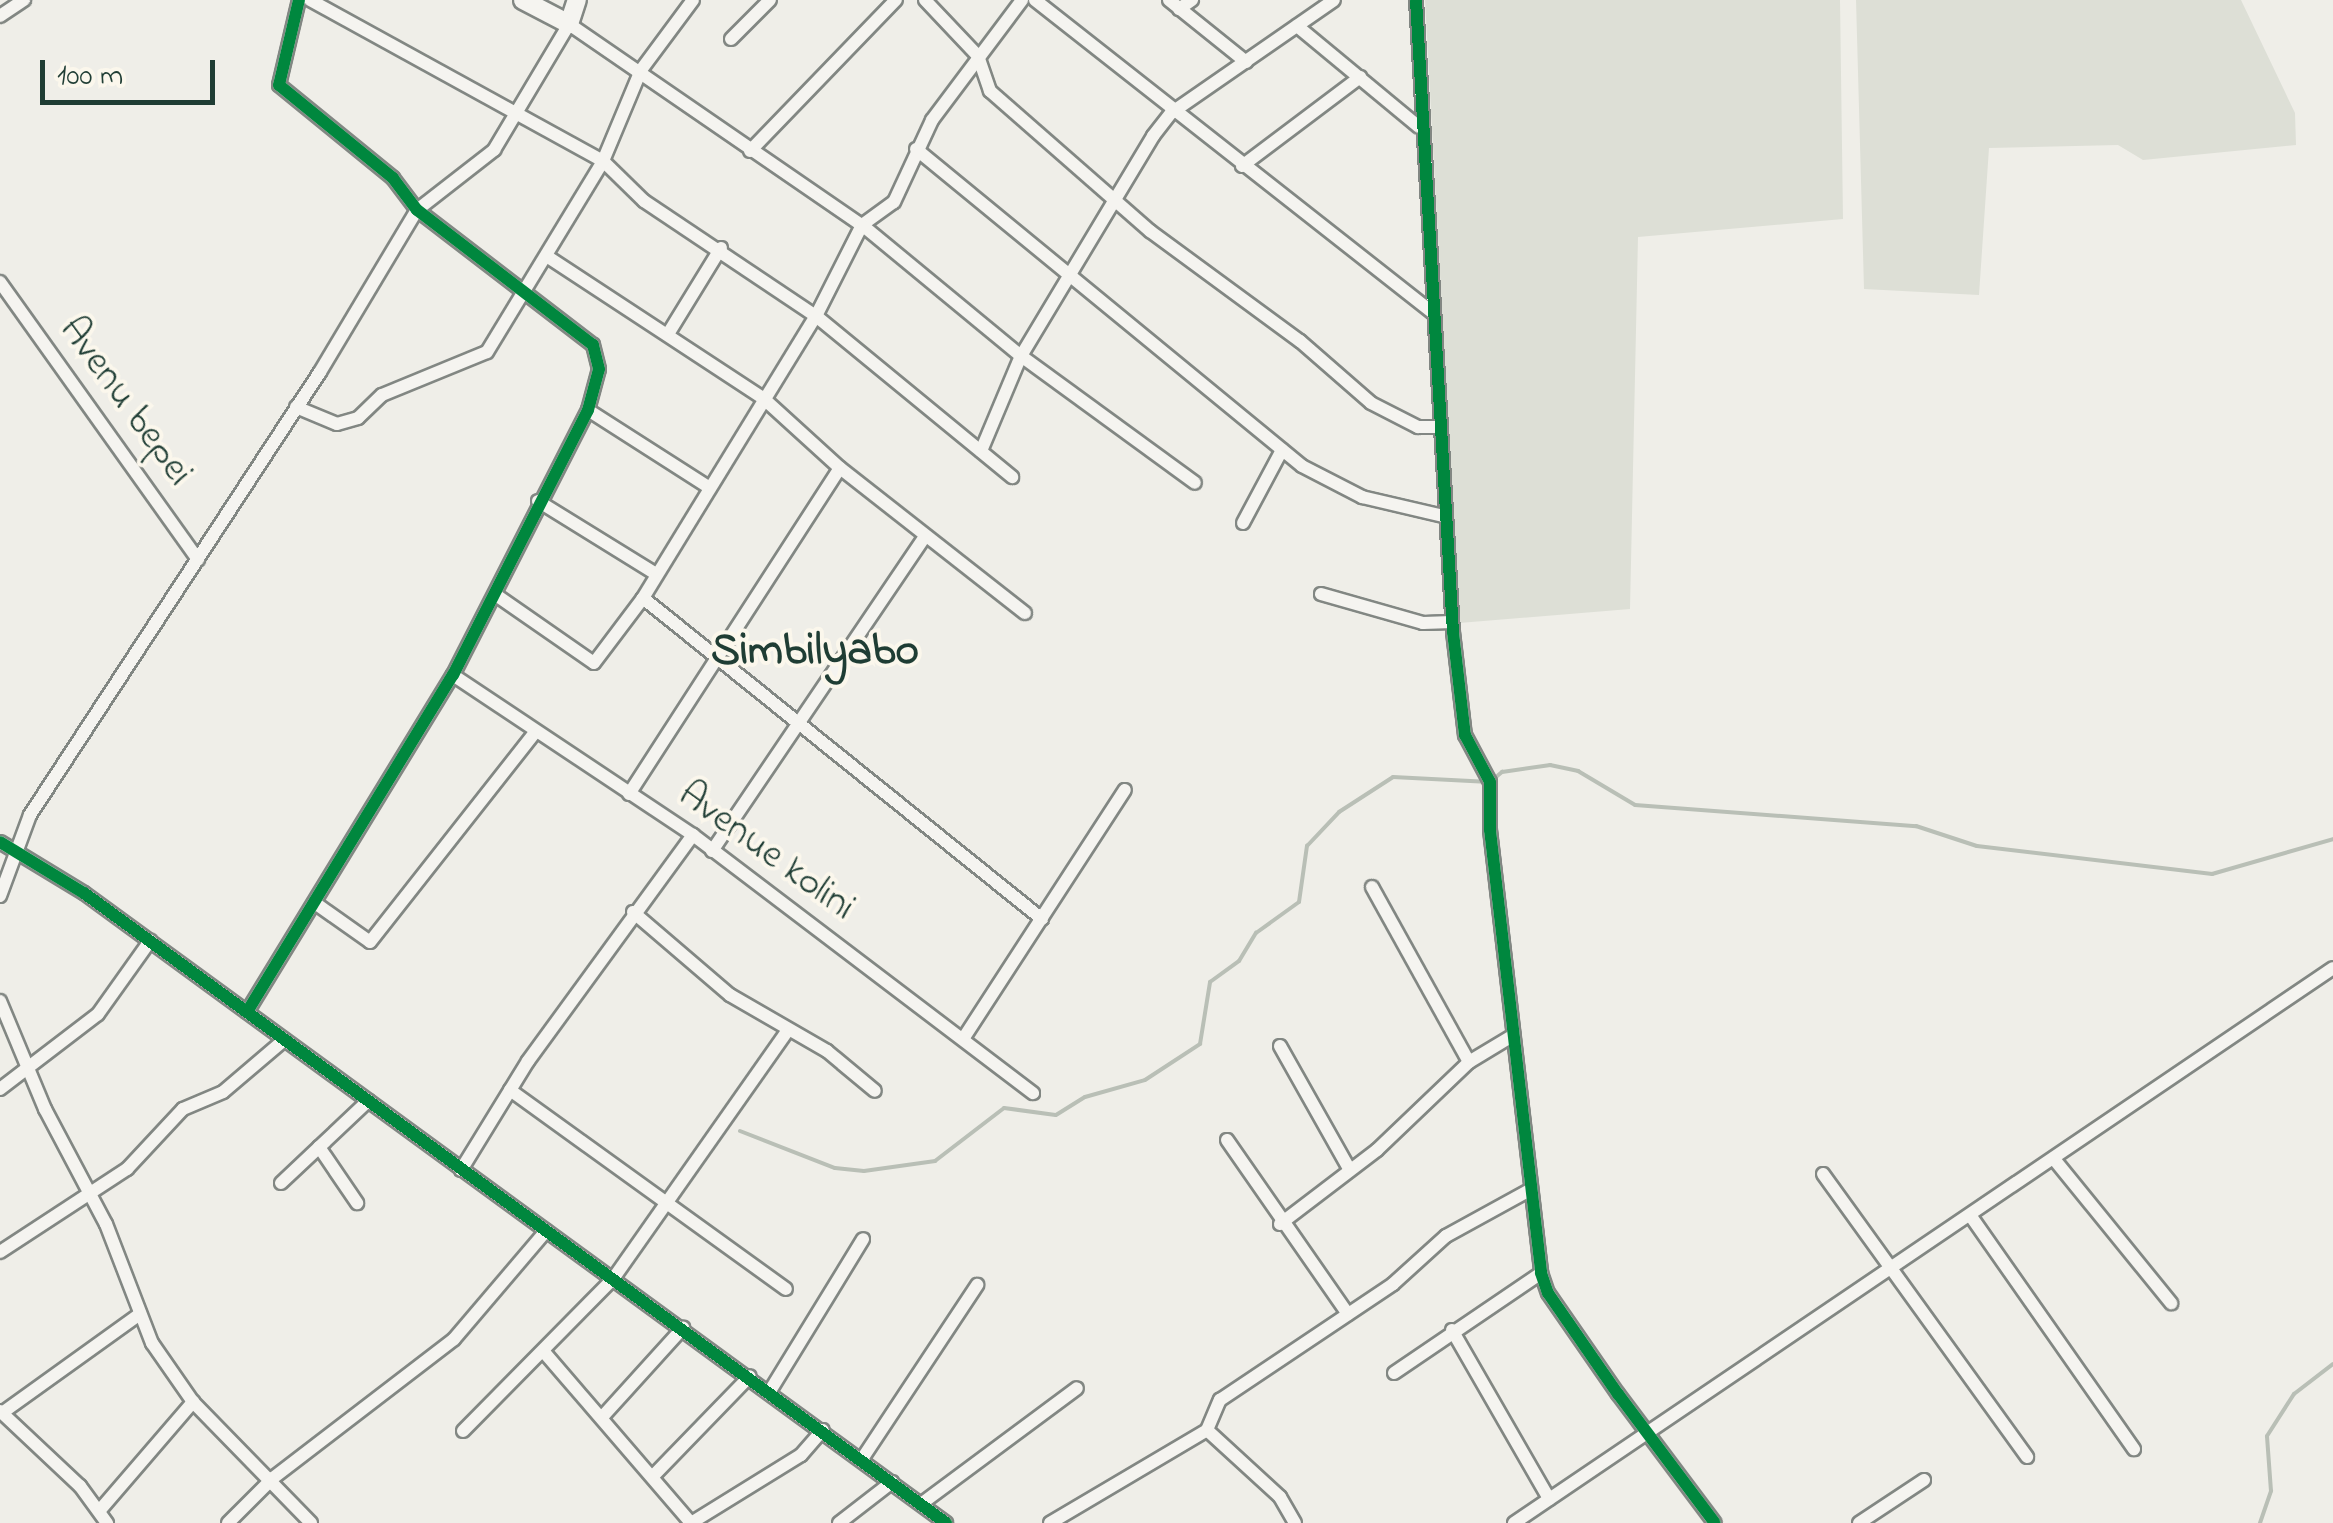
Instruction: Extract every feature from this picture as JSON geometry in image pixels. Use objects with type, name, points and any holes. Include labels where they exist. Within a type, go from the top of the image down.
[{"type":"street","points":[[0,16],[24,0]]},
{"type":"street","points":[[246,1012],[453,675],[496,595],[538,501],[588,410],[600,369],[594,345],[417,210],[392,178],[278,86],[300,0]]},
{"type":"street","points":[[310,0],[521,111],[603,161],[644,200],[816,316],[1012,478]]},
{"type":"street","points":[[524,0],[641,70],[750,151],[862,224],[1021,356],[1195,483]]},
{"type":"street","points":[[0,896],[30,815],[296,407],[417,210],[494,150],[521,111],[577,0]]},
{"type":"street","points":[[296,407],[338,424],[358,418],[382,395],[479,358],[501,337],[603,161],[641,70],[693,0]]},
{"type":"street","points":[[732,40],[770,0]]},
{"type":"street","points":[[750,151],[896,0]]},
{"type":"street","points":[[925,0],[978,56],[990,91],[1114,200],[1371,403],[1418,426],[1439,428]]},
{"type":"street","points":[[496,595],[594,663],[642,598],[707,486],[816,316],[862,224],[894,202],[916,149],[978,56],[1022,0]]},
{"type":"street","points":[[1035,0],[1171,113],[1433,313]]},
{"type":"street","points":[[1174,5],[1192,0]]},
{"type":"street","points":[[980,451],[1021,356],[1171,113],[1334,0]]},
{"type":"street","points":[[1416,0],[1420,127],[1452,622],[1465,735],[1490,782],[1528,1191],[1542,1273],[1548,1294],[1715,1523]]},
{"type":"street","points":[[1174,5],[1246,62]]},
{"type":"street","points":[[1297,26],[1420,127]]},
{"type":"street","points":[[1242,166],[1360,77]]},
{"type":"street","points":[[916,149],[1282,450],[1362,497],[1443,516]]},
{"type":"street","points":[[668,334],[720,248]]},
{"type":"street","points":[[548,257],[763,398],[840,468],[1025,612]]},
{"type":"street","name":"Avenu bepei","points":[[0,282],[198,560]]},
{"type":"street","points":[[588,410],[707,486]]},
{"type":"street","points":[[1243,522],[1282,450]]},
{"type":"street","points":[[629,794],[840,468]]},
{"type":"street","points":[[538,501],[656,574]]},
{"type":"street","points":[[712,850],[801,726],[926,536]]},
{"type":"street","points":[[1321,594],[1423,623],[1452,622]]},
{"type":"street","points":[[642,598],[1042,919]]},
{"type":"street","name":"Avenue kolini","points":[[453,675],[692,835],[1033,1094]]},
{"type":"street","points":[[315,903],[370,942],[535,732]]},
{"type":"street","points":[[963,1038],[1125,790]]},
{"type":"street","points":[[461,1170],[510,1090],[633,912],[692,835]]},
{"type":"street","points":[[0,842],[150,942],[750,1376],[946,1523]]},
{"type":"street","points":[[1372,888],[1468,1062]]},
{"type":"street","points":[[633,912],[730,995],[786,1031],[827,1051],[875,1091]]},
{"type":"street","points":[[0,1089],[98,1014],[150,942]]},
{"type":"street","points":[[1514,1523],[1653,1433],[2333,968]]},
{"type":"street","points":[[0,1001],[90,1192],[140,1314],[192,1402],[273,1478],[312,1523]]},
{"type":"street","points":[[463,1431],[614,1278],[786,1031]]},
{"type":"street","points":[[1280,1224],[1350,1170],[1468,1062],[1514,1034]]},
{"type":"street","points":[[0,1252],[127,1169],[183,1109],[223,1092],[284,1040]]},
{"type":"street","points":[[1280,1046],[1350,1170]]},
{"type":"street","points":[[510,1090],[786,1289]]},
{"type":"street","points":[[281,1184],[368,1101]]},
{"type":"street","points":[[1227,1140],[1280,1224],[1348,1314]]},
{"type":"street","points":[[319,1147],[358,1203]]},
{"type":"street","points":[[2054,1159],[2171,1304]]},
{"type":"street","points":[[1823,1174],[1888,1272],[2026,1458]]},
{"type":"street","points":[[1050,1523],[1207,1430],[1220,1400],[1348,1314],[1446,1236],[1528,1191]]},
{"type":"street","points":[[1970,1215],[2134,1449]]},
{"type":"street","points":[[228,1523],[273,1478],[454,1340],[546,1230]]},
{"type":"street","points":[[770,1391],[863,1239]]},
{"type":"street","points":[[1394,1373],[1452,1330],[1542,1273]]},
{"type":"street","points":[[862,1460],[978,1286]]},
{"type":"street","points":[[140,1314],[1,1412],[103,1517],[192,1402]]},
{"type":"street","points":[[604,1414],[682,1328]]},
{"type":"street","points":[[1452,1330],[1549,1500]]},
{"type":"street","points":[[544,1352],[604,1414],[691,1523],[801,1454],[822,1430]]},
{"type":"street","points":[[655,1474],[750,1376]]},
{"type":"street","points":[[921,1504],[1077,1388]]},
{"type":"street","points":[[1207,1430],[1280,1497],[1295,1523]]},
{"type":"street","points":[[1859,1523],[1924,1480]]},
{"type":"street","points":[[839,1523],[892,1482]]},
{"type":"shaded area","points":[[1425,0],[1840,0],[1843,219],[1638,237],[1630,609],[1459,623]]},
{"type":"shaded area","points":[[1856,0],[2241,0],[2295,113],[2296,145],[2143,160],[2118,145],[1989,148],[1979,295],[1864,289]]},
{"type":"waterway","points":[[740,1131],[835,1168],[864,1171],[935,1161],[1004,1108],[1056,1115],[1085,1097],[1145,1080],[1200,1044],[1210,982],[1239,961],[1256,933],[1299,902],[1307,846],[1339,812],[1393,777],[1490,782],[1502,772],[1550,765],[1578,771],[1635,805],[1916,826],[1977,846],[2212,874],[2333,839]]},
{"type":"waterway","points":[[2260,1523],[2271,1491],[2267,1436],[2294,1394],[2333,1364]]},
{"type":"cycle path","points":[[247,1012],[453,675],[588,410],[599,369],[593,345],[417,210],[393,178],[279,85],[299,0]]},
{"type":"cycle path","points":[[1416,0],[1453,632],[1465,735],[1490,782],[1490,830],[1541,1273],[1548,1293],[1618,1394],[1715,1523]]},
{"type":"cycle path","points":[[0,842],[84,893],[946,1523]]},
{"type":"district","name":"Simbilyabo","points":[[815,653]]}]
